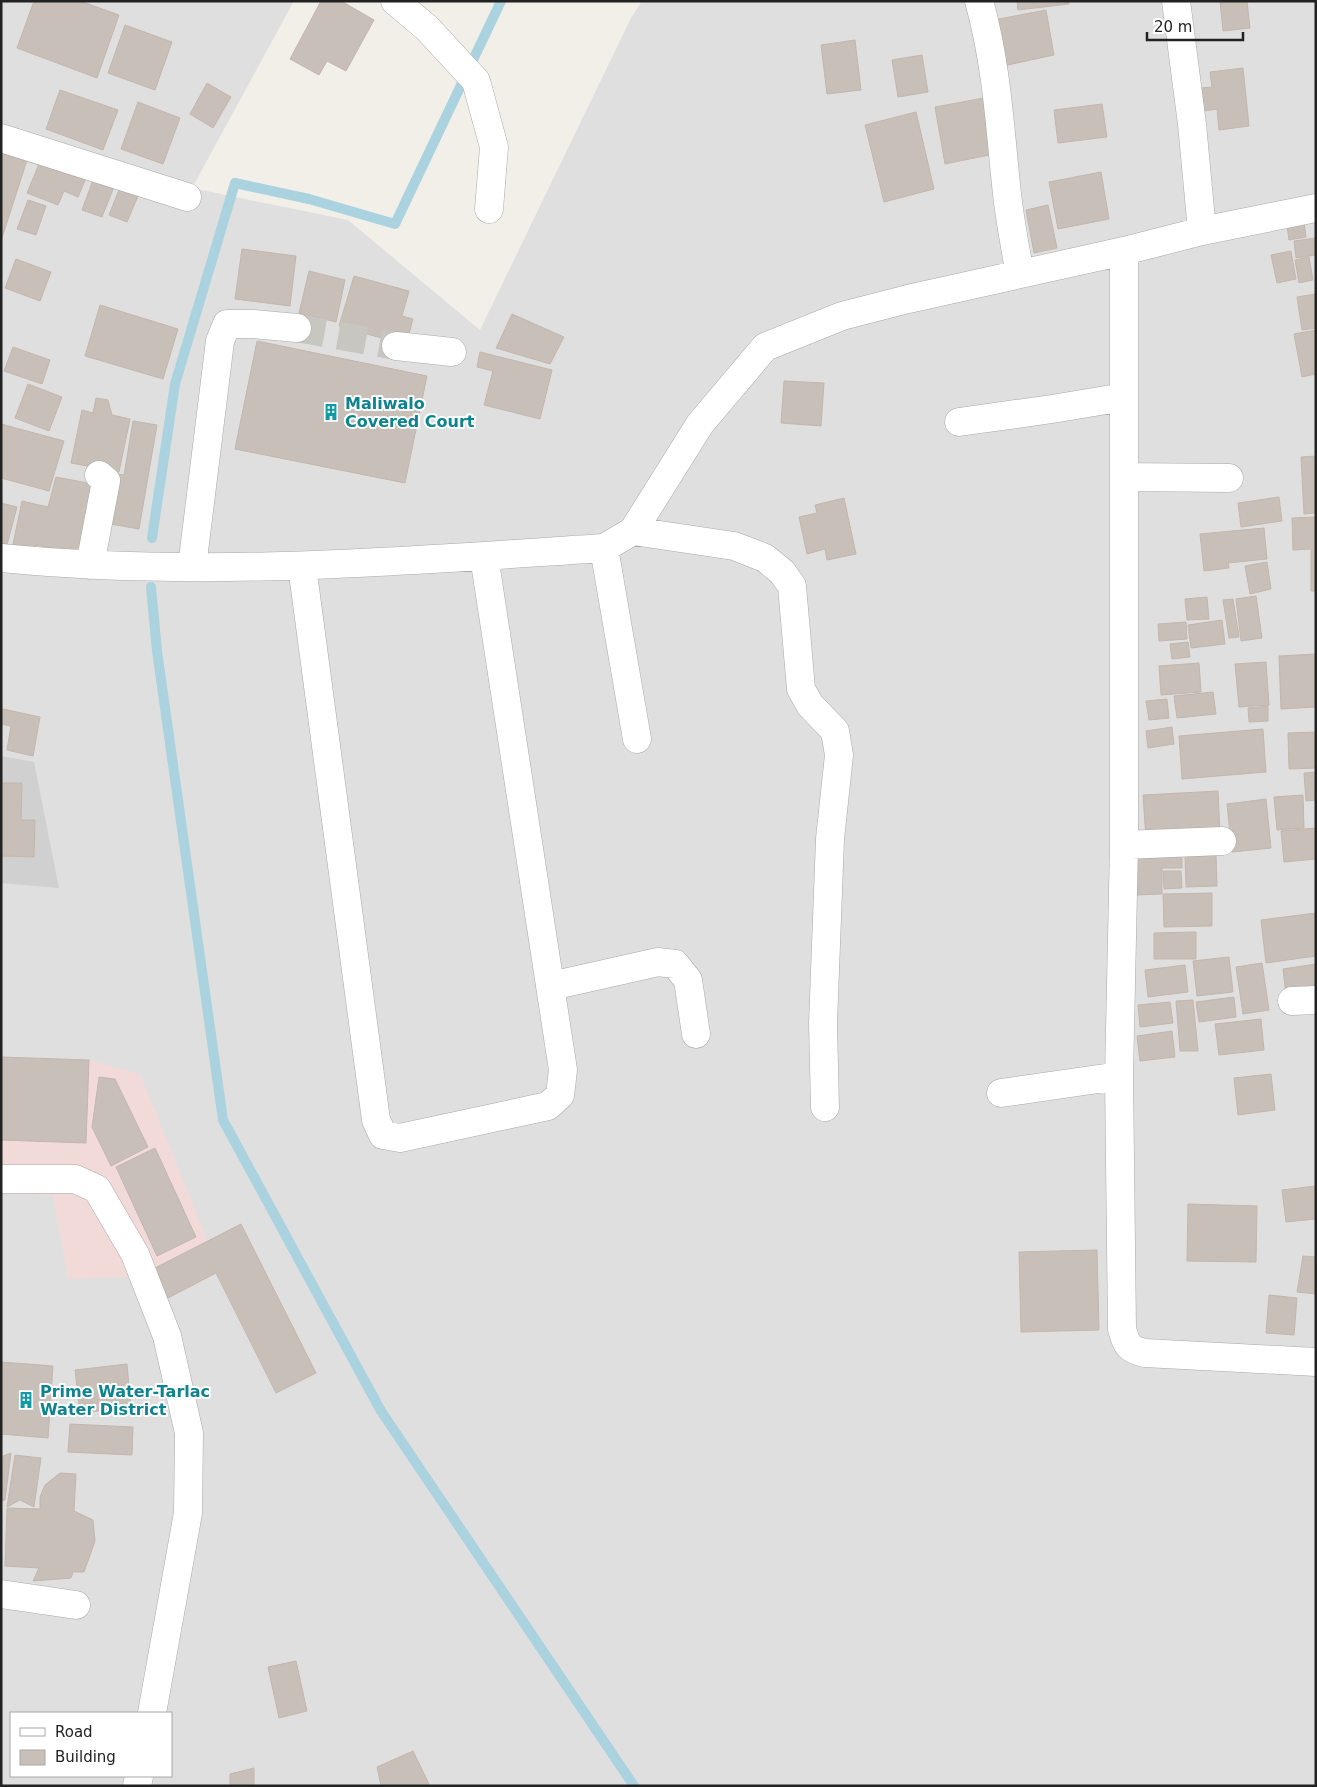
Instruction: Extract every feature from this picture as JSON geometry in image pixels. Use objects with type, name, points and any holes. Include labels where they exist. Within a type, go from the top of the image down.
[{"type":"street","points":[[395,1],[426,28],[476,81],[494,146],[489,209]]},
{"type":"street","points":[[979,1],[987,28],[995,73],[1007,196],[1020,274]]},
{"type":"street","points":[[1176,1],[1192,124],[1202,231]]},
{"type":"street","points":[[1,138],[186,197]]},
{"type":"street","points":[[1,558],[123,567],[302,566],[604,548],[633,531],[700,424],[765,347],[842,316],[1020,274],[1124,252],[1202,231],[1316,208]]},
{"type":"street","points":[[1124,252],[1124,845],[1119,1076],[1122,1329],[1126,1345],[1134,1351],[1145,1353],[1316,1362]]},
{"type":"street","points":[[192,567],[220,341],[227,324],[297,328]]},
{"type":"street","points":[[396,346],[452,352]]},
{"type":"street","points":[[959,422],[1124,397]]},
{"type":"street","points":[[90,565],[106,481],[99,476]]},
{"type":"street","points":[[1124,478],[1229,478]]},
{"type":"street","points":[[633,531],[734,546],[764,558],[782,572],[792,586],[801,689],[810,705],[835,731],[840,755],[830,839],[823,1024],[824,1108]]},
{"type":"street","points":[[604,548],[637,739]]},
{"type":"street","points":[[302,566],[376,1120],[383,1135],[400,1138],[548,1106],[560,1095],[563,1070],[484,556]]},
{"type":"street","points":[[1124,845],[1222,841]]},
{"type":"street","points":[[551,986],[658,962],[675,964],[688,980],[696,1034]]},
{"type":"street","points":[[1001,1094],[1119,1076]]},
{"type":"street","points":[[1,1180],[75,1179],[97,1190],[136,1254],[167,1336],[188,1433],[188,1513],[152,1712]]},
{"type":"street","points":[[1,1594],[76,1605]]},
{"type":"shaded area","points":[[1,1],[294,1],[192,188],[348,220],[480,330],[631,18],[642,1],[1316,1],[1316,1786],[1,1786]]},
{"type":"shaded area","points":[[1,756],[34,762],[59,888],[1,883]]},
{"type":"shaded area","points":[[1,1058],[89,1060],[140,1074],[225,1283],[216,1273],[68,1279],[53,1195],[1,1193]]},
{"type":"building","points":[[34,1],[80,1],[119,15],[97,78],[17,48]]},
{"type":"building","points":[[321,1],[341,1],[374,20],[346,71],[327,61],[319,75],[290,59]]},
{"type":"building","points":[[1017,1],[1069,1],[1069,4],[1018,10]]},
{"type":"building","points":[[1220,1],[1247,1],[1250,28],[1223,31]]},
{"type":"building","points":[[1046,10],[1054,55],[1003,66],[994,20]]},
{"type":"building","points":[[125,25],[172,42],[155,90],[108,73]]},
{"type":"building","points":[[855,40],[861,90],[827,94],[821,45]]},
{"type":"building","points":[[922,55],[928,92],[898,97],[892,60]]},
{"type":"building","points":[[1243,68],[1249,126],[1219,130],[1217,109],[1204,111],[1201,88],[1212,87],[1210,72]]},
{"type":"building","points":[[207,83],[231,97],[213,128],[190,114]]},
{"type":"building","points":[[60,90],[118,110],[103,150],[46,129]]},
{"type":"building","points":[[984,98],[994,154],[945,164],[935,107]]},
{"type":"building","points":[[138,102],[180,118],[163,164],[121,149]]},
{"type":"building","points":[[1102,104],[1107,137],[1058,143],[1054,110]]},
{"type":"building","points":[[916,112],[934,189],[884,202],[865,125]]},
{"type":"building","points":[[1,148],[28,157],[1,241]]},
{"type":"building","points":[[41,159],[86,178],[78,197],[64,191],[58,205],[27,193]]},
{"type":"building","points":[[1101,172],[1109,219],[1058,229],[1049,182]]},
{"type":"building","points":[[93,180],[114,187],[102,217],[82,210]]},
{"type":"building","points":[[119,190],[138,196],[127,222],[109,215]]},
{"type":"building","points":[[28,200],[46,206],[36,235],[17,229]]},
{"type":"building","points":[[1048,205],[1057,248],[1034,253],[1026,210]]},
{"type":"building","points":[[1304,223],[1306,237],[1289,240],[1287,225]]},
{"type":"building","points":[[1315,238],[1316,255],[1296,258],[1294,241]]},
{"type":"building","points":[[242,249],[296,256],[290,306],[235,299]]},
{"type":"building","points":[[1291,251],[1296,279],[1277,283],[1271,255]]},
{"type":"building","points":[[1309,257],[1313,280],[1299,283],[1295,260]]},
{"type":"building","points":[[16,259],[51,272],[40,301],[5,288]]},
{"type":"building","points":[[309,271],[345,280],[336,322],[299,313]]},
{"type":"building","points":[[354,276],[409,291],[402,316],[413,319],[406,345],[339,326]]},
{"type":"building","points":[[1316,294],[1316,328],[1302,330],[1297,297]]},
{"type":"building","points":[[100,305],[178,329],[163,379],[85,356]]},
{"type":"building","points":[[512,314],[564,337],[550,364],[496,348]]},
{"type":"building","points":[[1316,330],[1316,374],[1302,377],[1294,334]]},
{"type":"building","name":"Maliwalo Covered Court","points":[[257,341],[427,376],[405,483],[235,449]]},
{"type":"building","points":[[13,347],[50,360],[42,384],[4,371]]},
{"type":"building","points":[[480,352],[552,370],[540,419],[484,405],[493,371],[477,367]]},
{"type":"building","points":[[784,381],[824,383],[821,426],[781,423]]},
{"type":"building","points":[[28,384],[62,397],[49,431],[15,418]]},
{"type":"building","points":[[96,398],[108,400],[112,415],[130,419],[119,472],[71,463],[82,410],[93,413]]},
{"type":"building","points":[[133,421],[157,425],[139,529],[105,523],[113,473],[124,475]]},
{"type":"building","points":[[1,424],[64,441],[49,491],[1,478]]},
{"type":"building","points":[[1316,456],[1316,513],[1304,514],[1301,457]]},
{"type":"building","points":[[56,477],[98,485],[84,555],[36,545],[34,554],[12,549],[22,501],[48,507]]},
{"type":"building","points":[[1279,497],[1282,521],[1241,527],[1238,503]]},
{"type":"building","points":[[844,498],[856,554],[827,560],[825,549],[807,554],[799,517],[817,513],[815,505]]},
{"type":"building","points":[[1,503],[17,507],[7,545],[1,543]]},
{"type":"building","points":[[1316,517],[1316,591],[1311,591],[1311,549],[1293,550],[1292,518]]},
{"type":"building","points":[[1264,528],[1267,559],[1228,563],[1229,568],[1204,571],[1200,534]]},
{"type":"building","points":[[1267,562],[1271,589],[1250,594],[1245,566]]},
{"type":"building","points":[[1256,596],[1262,638],[1241,641],[1236,599]]},
{"type":"building","points":[[1207,597],[1209,619],[1187,620],[1185,599]]},
{"type":"building","points":[[1233,599],[1239,637],[1229,638],[1223,600]]},
{"type":"building","points":[[1222,620],[1225,644],[1191,648],[1188,625]]},
{"type":"building","points":[[1186,622],[1187,639],[1159,641],[1158,624]]},
{"type":"building","points":[[1188,642],[1190,657],[1172,659],[1170,644]]},
{"type":"building","points":[[1316,654],[1316,707],[1281,709],[1279,656]]},
{"type":"building","points":[[1266,662],[1269,705],[1239,707],[1235,664]]},
{"type":"building","points":[[1199,663],[1201,692],[1161,695],[1159,666]]},
{"type":"building","points":[[1213,692],[1216,714],[1177,718],[1174,696]]},
{"type":"building","points":[[1167,699],[1169,718],[1149,720],[1146,701]]},
{"type":"building","points":[[1268,706],[1268,721],[1249,722],[1248,708]]},
{"type":"building","points":[[3,709],[40,717],[33,756],[7,750],[11,726],[1,724]]},
{"type":"building","points":[[1172,727],[1174,744],[1148,748],[1146,731]]},
{"type":"building","points":[[1263,729],[1266,772],[1182,779],[1179,736]]},
{"type":"building","points":[[1316,732],[1316,768],[1289,769],[1288,733]]},
{"type":"building","points":[[1316,772],[1316,800],[1306,801],[1304,773]]},
{"type":"building","points":[[1,783],[22,783],[21,820],[35,820],[34,857],[1,856]]},
{"type":"building","points":[[1218,791],[1220,834],[1146,839],[1143,795]]},
{"type":"building","points":[[1303,795],[1304,828],[1277,830],[1274,797]]},
{"type":"building","points":[[1266,799],[1271,848],[1232,852],[1227,804]]},
{"type":"building","points":[[1316,828],[1316,859],[1284,862],[1281,831]]},
{"type":"building","points":[[1182,848],[1182,868],[1162,868],[1162,894],[1136,895],[1134,850]]},
{"type":"building","points":[[1216,854],[1217,886],[1186,887],[1185,855]]},
{"type":"building","points":[[1163,871],[1181,871],[1182,888],[1164,889]]},
{"type":"building","points":[[1212,893],[1212,926],[1164,927],[1163,894]]},
{"type":"building","points":[[1316,913],[1316,956],[1266,963],[1261,920]]},
{"type":"building","points":[[1196,932],[1196,959],[1154,959],[1154,933]]},
{"type":"building","points":[[1229,957],[1233,992],[1197,996],[1193,961]]},
{"type":"building","points":[[1262,963],[1269,1010],[1243,1014],[1236,967]]},
{"type":"building","points":[[1316,964],[1316,991],[1286,995],[1283,969]]},
{"type":"building","points":[[1185,965],[1188,992],[1148,997],[1145,970]]},
{"type":"building","points":[[1234,997],[1236,1017],[1199,1022],[1196,1002]]},
{"type":"building","points":[[1193,1000],[1198,1051],[1180,1051],[1176,1001]]},
{"type":"building","points":[[1170,1002],[1173,1023],[1140,1027],[1138,1005]]},
{"type":"building","points":[[1261,1019],[1264,1050],[1219,1055],[1215,1024]]},
{"type":"building","points":[[1172,1031],[1175,1057],[1140,1061],[1137,1036]]},
{"type":"building","points":[[1,1057],[89,1060],[86,1143],[1,1140]]},
{"type":"building","points":[[1271,1074],[1275,1110],[1238,1115],[1234,1078]]},
{"type":"building","points":[[99,1077],[115,1079],[148,1147],[111,1166],[92,1127]]},
{"type":"building","points":[[155,1148],[196,1237],[157,1256],[116,1167]]},
{"type":"building","points":[[1316,1186],[1316,1219],[1286,1222],[1282,1190]]},
{"type":"building","points":[[1188,1204],[1257,1206],[1256,1262],[1187,1261]]},
{"type":"building","points":[[241,1224],[316,1373],[276,1393],[216,1273],[168,1298],[153,1269]]},
{"type":"building","points":[[1097,1250],[1099,1330],[1021,1332],[1019,1252]]},
{"type":"building","points":[[1303,1256],[1316,1257],[1316,1294],[1297,1292]]},
{"type":"building","points":[[1269,1295],[1297,1298],[1294,1335],[1266,1333]]},
{"type":"building","name":"Prime Water-Tarlac Water District","points":[[1,1362],[53,1366],[48,1438],[1,1434]]},
{"type":"building","points":[[127,1364],[131,1407],[80,1413],[75,1370]]},
{"type":"building","points":[[70,1424],[133,1427],[132,1455],[68,1452]]},
{"type":"building","points":[[11,1453],[5,1500],[1,1501],[3,1456]]},
{"type":"building","points":[[15,1455],[41,1458],[34,1507],[20,1500],[7,1507]]},
{"type":"building","points":[[60,1473],[76,1474],[74,1511],[93,1520],[95,1541],[84,1572],[73,1572],[71,1578],[33,1581],[39,1568],[5,1566],[7,1508],[40,1509],[40,1497],[45,1485]]},
{"type":"building","points":[[296,1661],[307,1711],[279,1718],[268,1667]]},
{"type":"building","points":[[413,1751],[430,1786],[381,1786],[377,1767]]},
{"type":"building","points":[[254,1768],[254,1786],[230,1786],[230,1774]]},
{"type":"waterway","points":[[152,538],[175,384],[235,183],[309,199],[395,224],[501,1]]},
{"type":"waterway","points":[[151,587],[157,651],[223,1120],[381,1411],[634,1786]]},
{"type":"tunnel","points":[[297,328],[396,346]]},
{"type":"place","name":"Maliwalo Covered Court","points":[[331,412]]},
{"type":"place","name":"Prime Water-Tarlac Water District","points":[[26,1400]]}]
